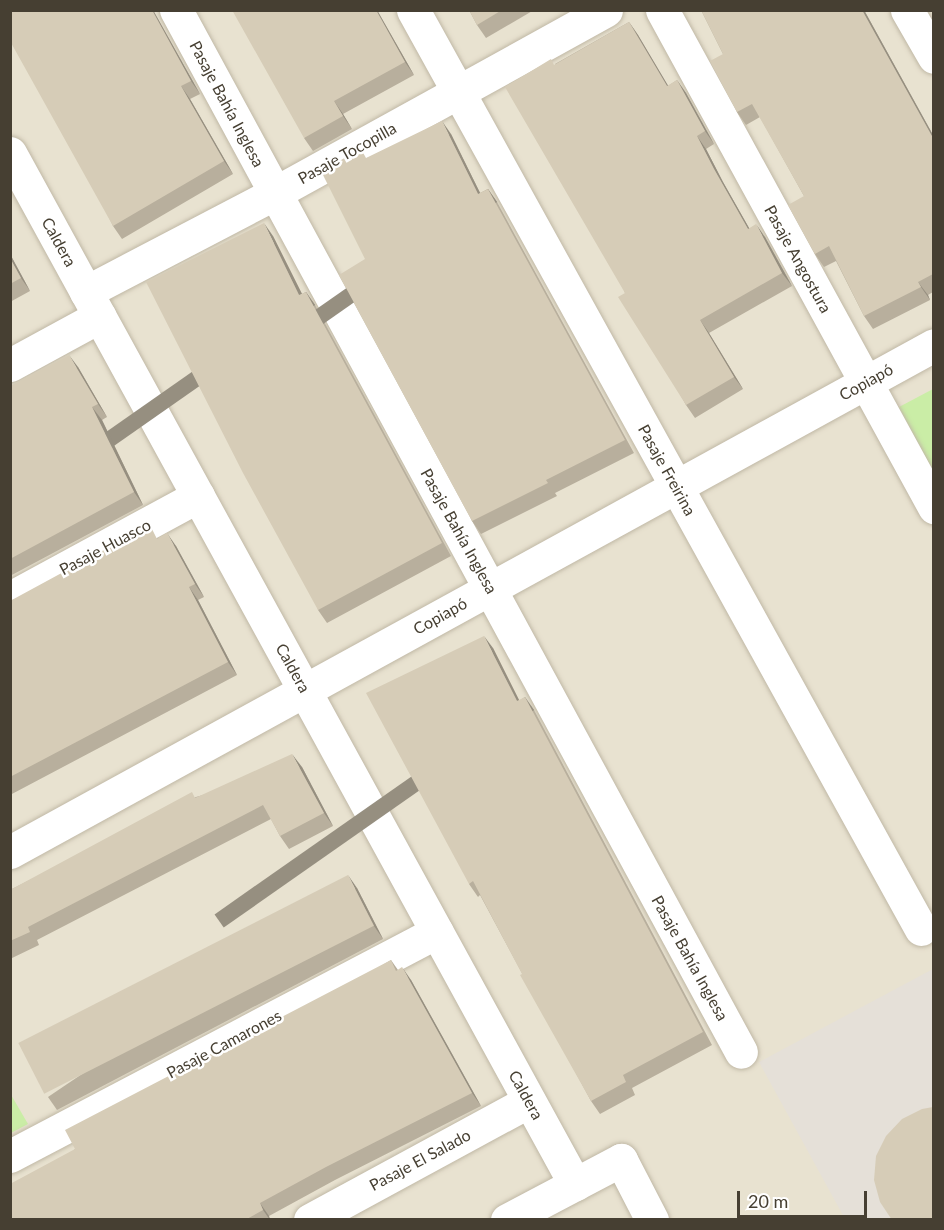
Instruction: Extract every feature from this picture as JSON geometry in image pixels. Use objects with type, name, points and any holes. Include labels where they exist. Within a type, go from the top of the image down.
[{"type":"street","name":"Pasaje Bahía Inglesa","points":[[176,10],[741,1052]]},
{"type":"street","name":"Pasaje Freirina","points":[[413,10],[921,929]]},
{"type":"street","name":"Pasaje Tocopilla","points":[[10,365],[93,304],[275,193],[606,10]]},
{"type":"street","name":"Pasaje Angostura","points":[[662,10],[933,507]]},
{"type":"street","points":[[907,10],[933,57]]},
{"type":"street","name":"Caldera","points":[[10,153],[575,1184]]},
{"type":"street","name":"Copiapó","points":[[10,852],[933,345]]},
{"type":"street","name":"Pasaje Huasco","points":[[10,598],[198,496]]},
{"type":"street","name":"Pasaje Camarones","points":[[10,1156],[437,932]]},
{"type":"street","name":"Pasaje El Salado","points":[[310,1220],[530,1101]]},
{"type":"street","points":[[507,1220],[621,1160],[652,1220]]},
{"type":"shaded area","points":[[11,11],[933,11],[933,1219],[11,1219]]},
{"type":"shaded area","points":[[933,969],[933,1219],[845,1219],[759,1062]]},
{"type":"green space","points":[[933,389],[933,472],[899,407]]},
{"type":"green space","points":[[10,1093],[28,1124],[11,1133],[10,1133]]},
{"type":"building","points":[[10,10],[152,10],[191,81],[181,86],[224,161],[113,226],[10,41]]},
{"type":"building","points":[[232,10],[376,10],[405,62],[334,101],[343,116],[304,138]]},
{"type":"building","points":[[469,10],[502,10],[477,25]]},
{"type":"building","points":[[701,10],[862,10],[933,138],[933,274],[918,282],[921,287],[864,316],[829,246],[815,254],[788,205],[804,196],[752,104],[737,112],[710,61],[723,54]]},
{"type":"building","points":[[629,22],[667,86],[677,80],[705,131],[697,136],[714,169],[748,229],[756,224],[782,273],[700,320],[734,377],[686,405],[618,297],[625,293],[505,87],[551,59],[554,65]]},
{"type":"building","points":[[442,121],[478,194],[488,189],[625,440],[546,480],[548,483],[472,521],[339,275],[365,259],[321,171],[361,149],[366,158]]},
{"type":"building","points":[[264,223],[299,295],[306,292],[442,543],[318,610],[243,473],[146,282]]},
{"type":"building","points":[[10,258],[21,278],[10,284]]},
{"type":"building","points":[[69,355],[98,404],[92,407],[134,492],[10,559],[10,386]]},
{"type":"building","points":[[150,525],[157,539],[167,533],[195,584],[189,587],[228,662],[10,777],[10,601]]},
{"type":"building","points":[[484,636],[517,701],[525,697],[703,1032],[623,1075],[626,1082],[591,1101],[520,975],[522,974],[473,881],[469,884],[366,693]]},
{"type":"building","points":[[292,754],[324,813],[280,836],[263,805],[28,927],[30,932],[10,941],[10,890],[192,792],[195,798]]},
{"type":"building","points":[[348,875],[374,926],[44,1094],[18,1043]]},
{"type":"building","points":[[391,960],[396,971],[402,967],[472,1093],[260,1203],[263,1210],[245,1220],[10,1220],[10,1184],[75,1149],[65,1130]]},
{"type":"building","points":[[933,1107],[933,1220],[892,1220],[880,1202],[874,1180],[876,1156],[886,1136],[902,1119],[922,1109]]}]
